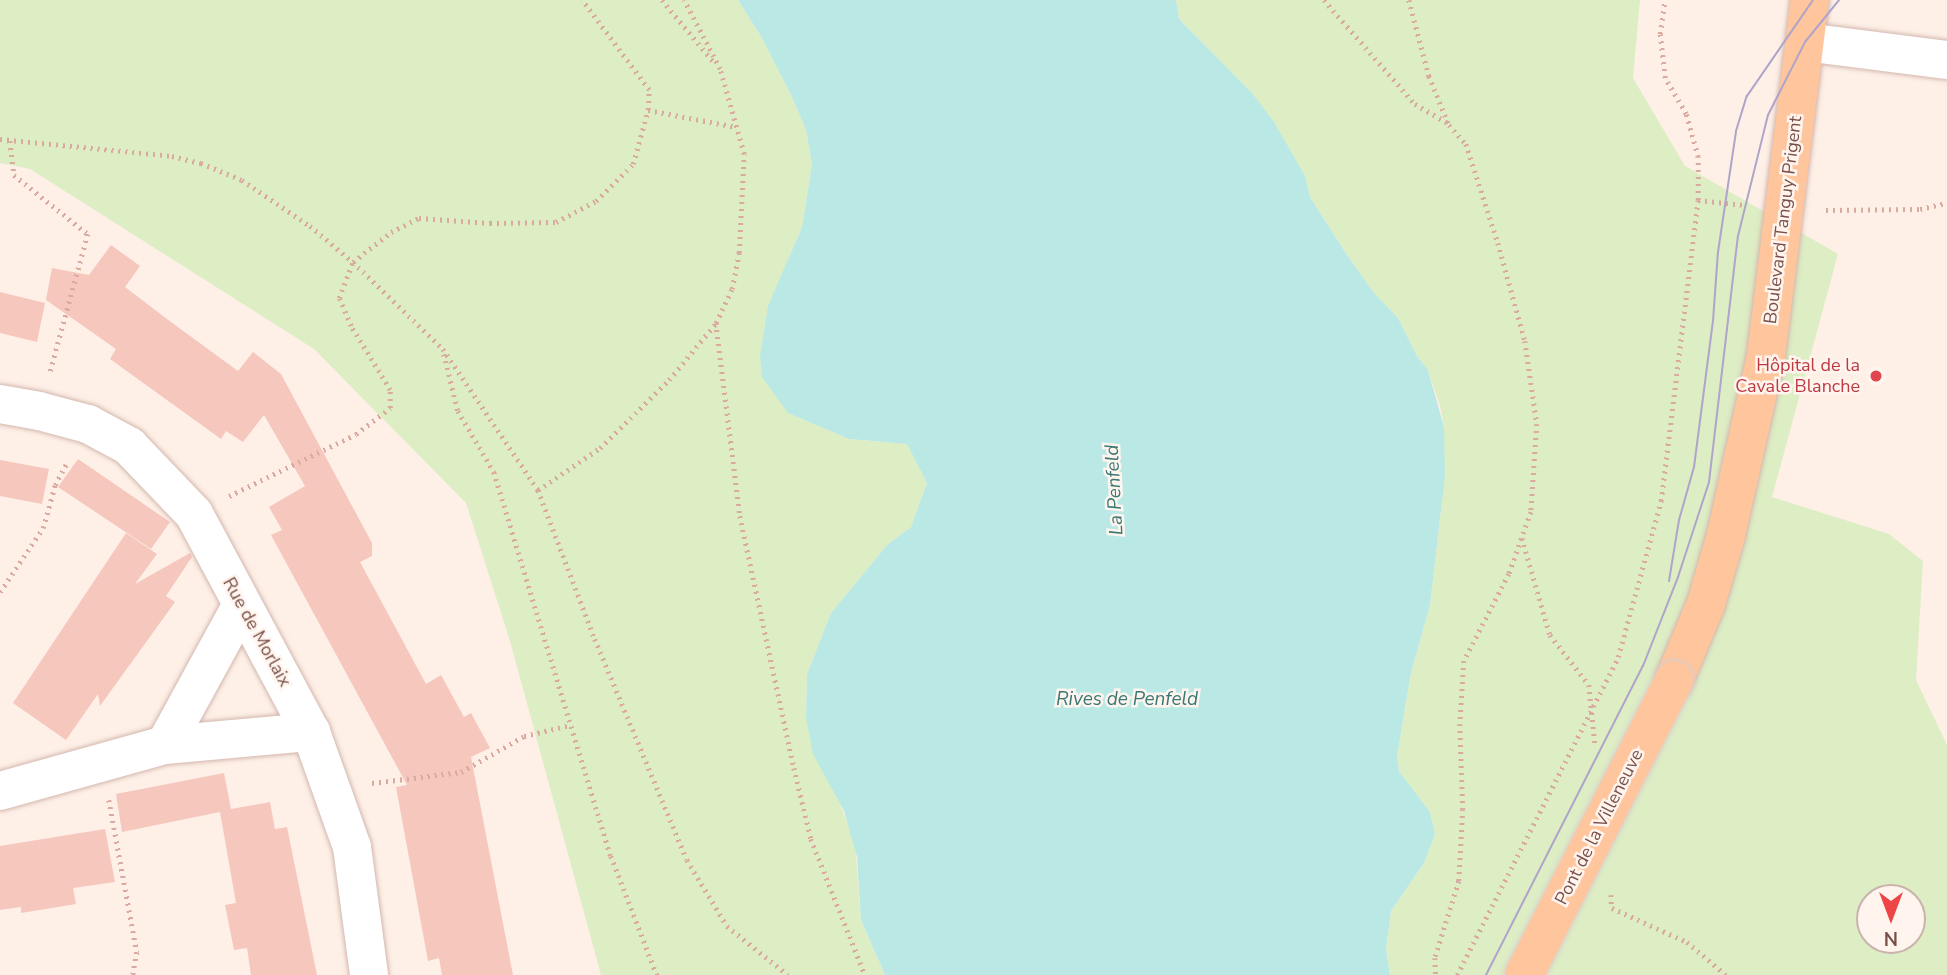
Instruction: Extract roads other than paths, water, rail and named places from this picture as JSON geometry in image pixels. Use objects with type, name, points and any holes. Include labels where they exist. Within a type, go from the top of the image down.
[{"type":"main road","name":"Boulevard Tanguy Prigent","points":[[1674,680],[1706,604],[1722,547],[1766,356],[1810,0]]},
{"type":"main road","name":"Pont de la Villeneuve","points":[[1524,975],[1674,680]]},
{"type":"street","points":[[1805,41],[1947,60]]},
{"type":"street","name":"Rue de Morlaix","points":[[0,404],[88,424],[129,446],[194,514],[241,606],[312,732],[352,848],[369,975]]},
{"type":"street","points":[[165,745],[241,606]]},
{"type":"street","points":[[0,792],[165,745],[312,732]]},
{"type":"water","name":"Rives de Penfeld","points":[[738,0],[1176,0],[1179,19],[1252,93],[1274,122],[1305,176],[1310,197],[1374,293],[1398,318],[1417,356],[1428,370],[1444,427],[1445,476],[1430,605],[1411,673],[1397,756],[1399,771],[1430,812],[1435,834],[1424,863],[1391,911],[1386,949],[1390,975],[885,975],[861,920],[857,857],[844,811],[813,754],[806,718],[807,674],[831,613],[887,545],[911,527],[927,483],[907,444],[849,439],[788,413],[762,377],[760,356],[768,306],[802,227],[812,164],[806,130],[792,97],[762,38]]},
{"type":"tram line","points":[[1669,581],[1679,520],[1694,467],[1713,321],[1718,252],[1736,131],[1747,96],[1813,0]]},
{"type":"tram line","points":[[1486,975],[1643,666],[1678,577],[1709,482],[1738,236],[1768,115],[1805,42],[1839,0]]},
{"type":"place","name":"Hôpital de la Cavale Blanche","points":[[1876,376]]},
{"type":"water label","name":"La Penfeld","points":[[1115,490]]}]
